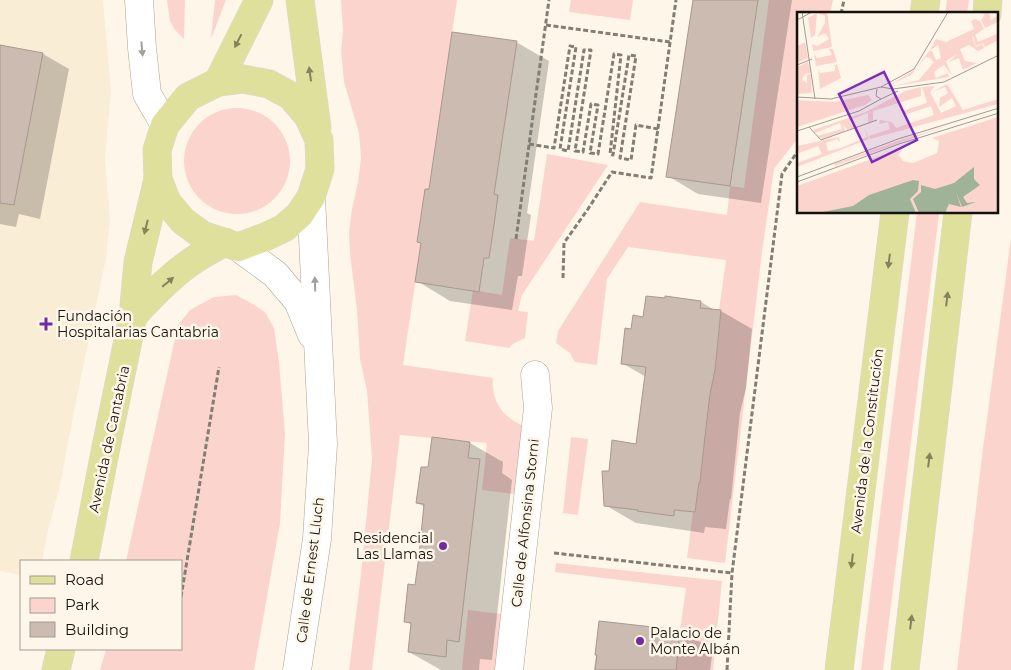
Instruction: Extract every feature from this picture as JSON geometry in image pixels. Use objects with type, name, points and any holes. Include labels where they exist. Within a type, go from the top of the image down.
[{"type":"main road","points":[[218,82],[259,0]]},
{"type":"main road","points":[[133,316],[154,294],[196,258],[231,245],[265,238],[284,228],[299,215],[311,198],[320,169],[319,140],[300,0]]},
{"type":"main road","points":[[231,245],[202,235],[182,221],[167,202],[158,179],[157,150],[165,125],[188,96],[218,82],[243,79],[269,84],[291,96],[308,116],[319,140]]},
{"type":"main road","name":"Avenida de Cantabria","points":[[84,560],[133,316],[138,262],[158,179]]},
{"type":"main road","name":"Avenida de la Constitución","points":[[839,670],[895,214]]},
{"type":"main road","points":[[905,670],[958,214]]},
{"type":"main road","points":[[56,670],[61,650]]},
{"type":"street","points":[[139,0],[147,94],[165,125]]},
{"type":"street","name":"Calle de Ernest Lluch","points":[[297,670],[317,539],[323,444],[311,198]]},
{"type":"street","name":"Calle de Ernest Lluch","points":[[231,245],[275,274],[298,301],[318,350]]},
{"type":"street","name":"Calle de Alfonsina Storni","points":[[509,670],[538,408],[535,376]]},
{"type":"path","points":[[516,239],[549,0]]},
{"type":"path","points":[[564,278],[564,243],[612,172],[651,178],[676,0]]},
{"type":"path","points":[[546,25],[670,42]]},
{"type":"path","points":[[529,144],[554,148],[570,46],[576,47],[560,149],[568,151],[584,50],[591,50],[575,151],[584,152],[591,104],[598,104],[590,153],[598,154],[614,54],[621,55],[610,154],[613,155],[629,55],[636,56],[620,158],[631,160],[636,125],[658,129]]},
{"type":"path","points":[[727,670],[732,574],[782,174],[797,152]]},
{"type":"path","points":[[182,591],[219,367]]},
{"type":"path","points":[[523,550],[732,574]]},
{"type":"shaded area","name":"Fundación Hospitalarias Cantabria","points":[[0,0],[103,0],[111,91],[105,158],[110,220],[106,258],[59,490],[42,560],[20,560],[20,575],[0,571]]},
{"type":"green space","points":[[167,0],[185,0],[184,39],[175,30],[170,21]]},
{"type":"green space","points":[[215,0],[226,0],[211,39]]},
{"type":"green space","points":[[341,0],[457,0],[430,182],[437,183],[419,229],[417,242],[427,244],[420,251],[403,365],[493,378],[496,401],[504,413],[523,426],[515,494],[482,490],[487,443],[400,435],[372,670],[349,670],[361,574],[372,459],[367,391],[360,359],[349,233],[361,158],[359,133],[344,82],[341,51],[343,31]]},
{"type":"green space","points":[[571,0],[633,0],[630,20],[569,12]]},
{"type":"green space","points":[[769,0],[833,0],[830,12],[797,12],[797,139],[774,169],[762,252],[725,563],[687,558],[693,512],[695,511],[700,481],[710,394],[715,370],[721,310],[719,310],[726,260],[628,247],[607,279],[597,365],[575,362],[570,353],[556,343],[558,331],[640,202],[727,215],[730,186],[744,188]]},
{"type":"green space","points":[[947,0],[969,0],[967,12],[945,12]]},
{"type":"green space","points":[[237,108],[257,112],[274,124],[286,141],[290,161],[286,181],[274,198],[257,210],[237,214],[217,210],[200,198],[188,181],[184,161],[188,141],[200,124],[217,112]]},
{"type":"green space","points":[[547,154],[608,165],[522,295],[518,311],[528,312],[525,338],[509,348],[465,341],[473,290],[502,295],[510,238],[534,241]]},
{"type":"green space","points":[[917,214],[939,214],[883,670],[861,670]]},
{"type":"green space","points":[[1011,238],[1011,670],[957,670],[982,456]]},
{"type":"green space","points":[[236,295],[265,312],[274,328],[279,362],[285,434],[280,523],[254,670],[100,670],[106,650],[182,650],[182,560],[126,560],[178,325],[190,310],[214,297]]},
{"type":"green space","points":[[571,437],[588,439],[578,515],[563,513]]},
{"type":"green space","points":[[556,563],[722,581],[713,670],[676,670],[677,655],[682,655],[685,632],[680,630],[686,588],[555,572]]},
{"type":"green space","points":[[468,610],[501,614],[495,670],[462,670]]},
{"type":"building","points":[[693,0],[758,0],[730,186],[666,177]]},
{"type":"building","points":[[452,32],[517,41],[494,194],[498,195],[494,225],[489,258],[484,258],[479,292],[415,282],[421,243],[417,242],[425,189],[429,189]]},
{"type":"building","points":[[0,45],[43,53],[14,205],[0,203]]},
{"type":"building","points":[[646,296],[665,298],[665,296],[701,301],[700,308],[721,310],[715,370],[710,394],[695,512],[674,510],[674,516],[604,506],[602,471],[609,471],[612,440],[636,444],[646,367],[621,364],[625,328],[631,329],[633,315],[643,317]]},
{"type":"building","name":"Residencial Las Llamas","points":[[432,437],[470,442],[468,458],[480,459],[459,642],[447,640],[446,657],[408,652],[411,623],[404,622],[408,584],[415,585],[419,556],[424,504],[416,503],[421,467],[428,467]]},
{"type":"building","name":"Palacio de Monte Albán","points":[[599,621],[680,630],[676,670],[595,670]]},
{"type":"place","name":"Fundación Hospitalarias Cantabria","points":[[46,324]]},
{"type":"place","name":"Residencial Las Llamas","points":[[443,546]]},
{"type":"place","name":"Palacio de Monte Albán","points":[[640,641]]}]
